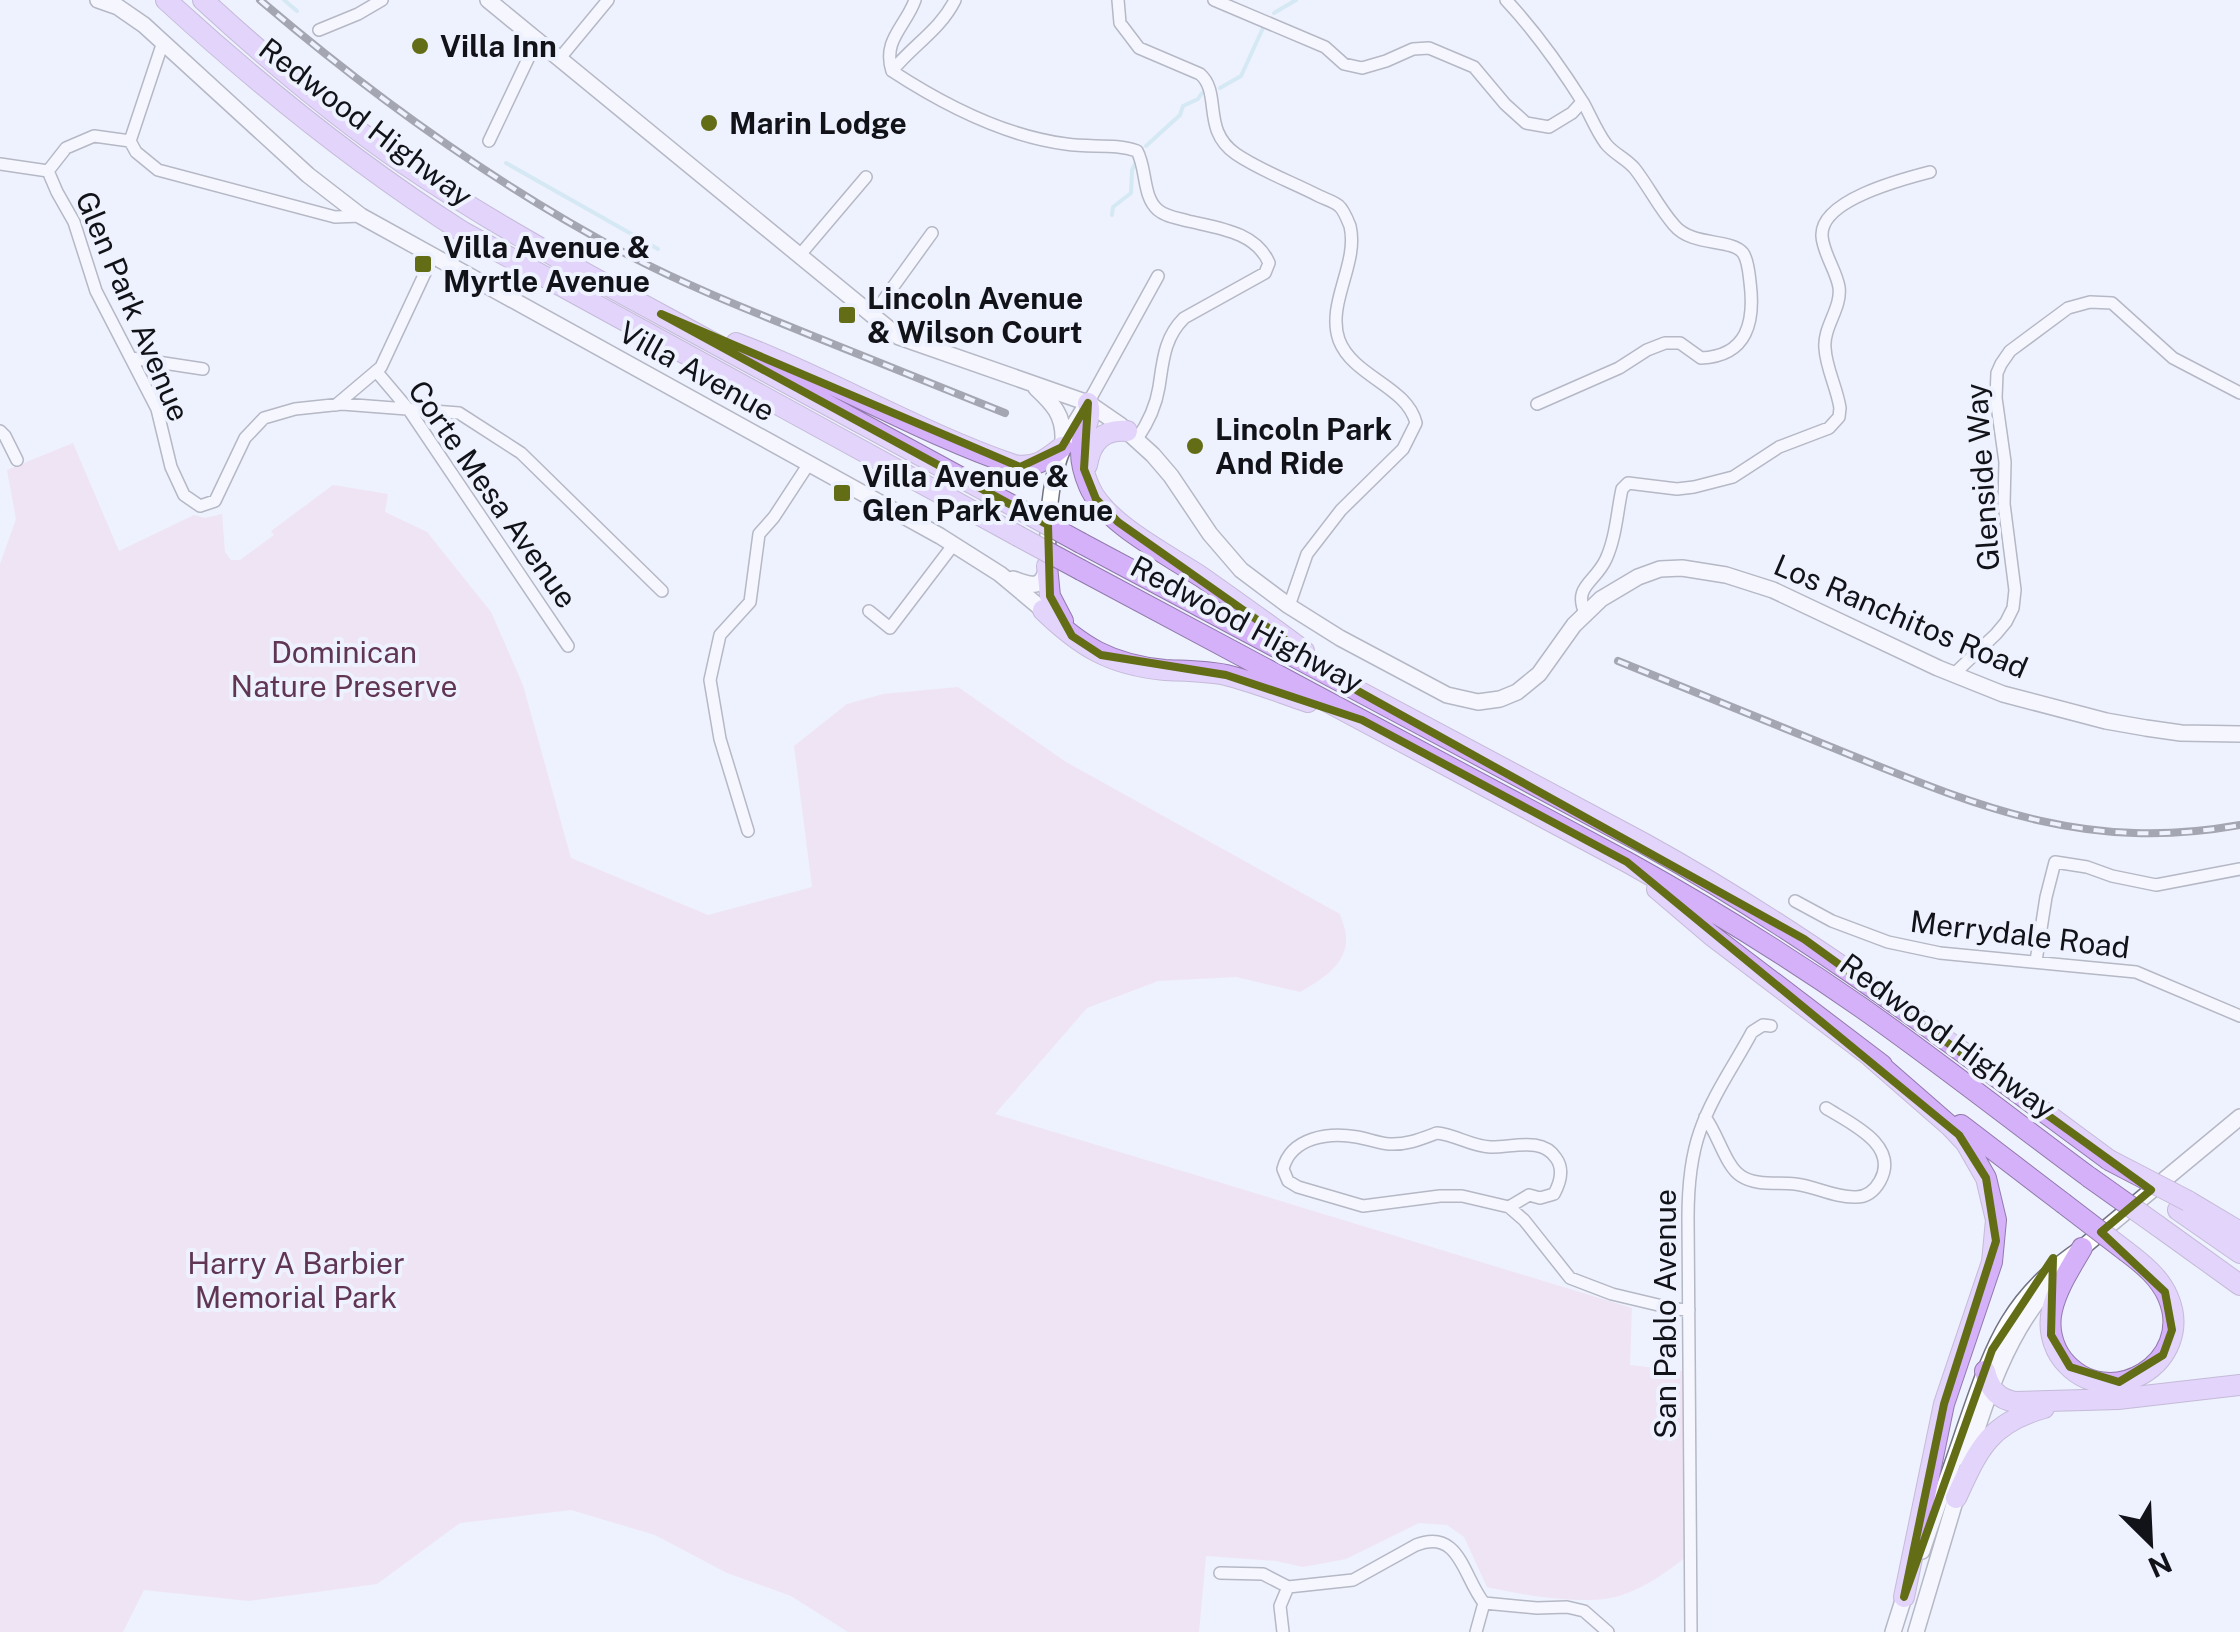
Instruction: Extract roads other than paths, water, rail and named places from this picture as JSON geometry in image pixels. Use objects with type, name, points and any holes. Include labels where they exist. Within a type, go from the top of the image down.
[{"type":"highway","name":"Redwood Highway","points":[[166,0],[348,154],[437,215],[517,263],[1627,862],[1734,924],[1902,1036],[2089,1178],[2240,1285]]},
{"type":"highway","name":"Redwood Highway","points":[[203,0],[289,77],[400,161],[518,236],[1658,851],[1764,914],[1893,1000],[2109,1160],[2183,1205]]},
{"type":"highway","points":[[660,314],[775,358],[1009,464],[1036,465],[1062,446]]},
{"type":"highway","points":[[1088,403],[1090,415],[1081,448],[1086,478],[1096,500],[1118,522],[1280,632],[1358,691]]},
{"type":"highway","points":[[1086,478],[1088,456],[1095,442],[1108,433],[1132,435]]},
{"type":"highway","points":[[1047,566],[1050,596],[1072,636]]},
{"type":"highway","points":[[1043,610],[1101,656],[1125,664],[1226,675],[1362,720]]},
{"type":"highway","points":[[1627,862],[1692,920],[2154,1276],[2165,1292],[2172,1313],[2172,1330],[2166,1350],[2148,1370],[2130,1380],[2108,1383],[2085,1377],[2070,1368],[2052,1335],[2055,1299],[2082,1248]]},
{"type":"highway","points":[[1872,1058],[1966,1143],[1986,1178],[1996,1220],[1992,1262],[1944,1404],[1904,1597]]},
{"type":"highway","points":[[2183,1205],[2240,1232]]},
{"type":"highway","points":[[2183,1205],[2240,1253]]},
{"type":"highway","points":[[1988,1380],[1999,1396],[2011,1402],[2118,1399]]},
{"type":"highway","points":[[1956,1498],[1980,1448],[2024,1414],[2240,1385]]},
{"type":"main road","points":[[98,0],[118,6],[163,42],[294,163],[362,216]]},
{"type":"main road","name":"Los Ranchitos Road","points":[[488,0],[899,337],[1088,403],[1132,435],[1171,476],[1210,534],[1241,570],[1289,606],[1447,695],[1465,701],[1495,700],[1521,690],[1543,669],[1584,614],[1618,587],[1660,570],[1682,568],[1749,582],[1796,600],[2003,694],[2106,721],[2181,733],[2240,734]]},
{"type":"main road","name":"Villa Avenue","points":[[362,216],[954,544],[1000,574],[1043,610]]},
{"type":"main road","points":[[1000,574],[1032,585],[1043,580],[1047,566],[1050,490],[1064,428],[1060,414],[1030,381]]},
{"type":"main road","points":[[1062,446],[1088,403]]},
{"type":"main road","points":[[1893,1632],[1988,1380],[2022,1322],[2082,1248],[2240,1117]]},
{"type":"main road","points":[[1916,1632],[1988,1380]]},
{"type":"street","points":[[319,30],[382,0]]},
{"type":"street","points":[[560,58],[608,0]]},
{"type":"street","points":[[915,0],[890,44],[892,70],[932,94],[1013,132],[1069,145],[1137,151],[1151,200],[1158,210],[1244,237],[1263,250],[1269,263],[1264,272],[1175,326],[1162,361],[1153,411],[1132,435]]},
{"type":"street","points":[[892,70],[940,25],[956,0]]},
{"type":"street","points":[[1118,0],[1120,24],[1139,48],[1206,78],[1222,144],[1242,158],[1341,206],[1350,228],[1349,255],[1336,318],[1339,340],[1350,360],[1413,409],[1416,423],[1402,448],[1341,510],[1307,554],[1289,606]]},
{"type":"street","points":[[1214,0],[1325,47],[1344,64],[1362,68],[1412,49],[1429,48],[1474,67],[1526,123],[1548,127],[1572,114],[1582,102]]},
{"type":"street","points":[[1506,0],[1582,102],[1607,146],[1632,166],[1676,229],[1690,237],[1734,246],[1742,252],[1750,277],[1752,318],[1741,340],[1724,354],[1701,358],[1680,343],[1665,343],[1620,368],[1537,404]]},
{"type":"street","points":[[489,142],[537,40]]},
{"type":"street","points":[[130,141],[163,42]]},
{"type":"street","name":"Glen Park Avenue","points":[[130,141],[94,136],[66,148],[48,171],[74,222],[96,292],[157,409],[171,467],[184,495],[200,506],[215,501],[245,438],[264,418],[295,409],[336,405],[458,413],[521,454],[662,591]]},
{"type":"street","name":"Villa Avenue","points":[[130,141],[136,152],[158,170],[335,217],[362,216]]},
{"type":"street","points":[[0,164],[48,171]]},
{"type":"street","points":[[1584,614],[1581,595],[1598,575],[1614,540],[1622,488],[1628,483],[1677,489],[1734,477],[1779,448],[1835,424],[1840,408],[1824,344],[1838,287],[1822,238],[1823,226],[1841,205],[1930,172]]},
{"type":"street","points":[[799,256],[866,177]]},
{"type":"street","points":[[872,316],[932,233]]},
{"type":"street","points":[[336,405],[381,366],[433,256]]},
{"type":"street","points":[[1088,403],[1158,276]]},
{"type":"street","name":"Glenside Way","points":[[1954,674],[1996,634],[2013,608],[2015,590],[2004,504],[2005,462],[1996,398],[1998,373],[2010,351],[2068,308],[2090,302],[2112,303],[2173,358],[2240,394]]},
{"type":"street","points":[[131,358],[203,370]]},
{"type":"street","name":"Corte Mesa Avenue","points":[[376,370],[409,410],[568,646]]},
{"type":"street","points":[[0,432],[17,460]]},
{"type":"street","points":[[748,830],[720,739],[710,680],[720,634],[750,602],[759,534],[808,465]]},
{"type":"street","points":[[869,611],[890,628],[954,544]]},
{"type":"street","points":[[2036,961],[2055,862],[2156,885],[2240,869]]},
{"type":"street","name":"Merrydale Road","points":[[1795,901],[1832,921],[1888,942],[1940,954],[2136,972],[2240,1016]]},
{"type":"street","name":"San Pablo Avenue","points":[[1690,1632],[1689,1186],[1705,1117],[1752,1032],[1762,1025],[1771,1026]]},
{"type":"street","points":[[1705,1117],[1735,1172],[1748,1180],[1801,1184],[1844,1196],[1864,1196],[1882,1177],[1886,1166],[1883,1155],[1868,1136],[1826,1108]]},
{"type":"street","points":[[1508,1206],[1529,1195],[1540,1198],[1554,1194],[1561,1181],[1560,1163],[1552,1152],[1542,1146],[1475,1145],[1443,1134],[1406,1144],[1354,1136],[1316,1137],[1290,1152],[1283,1169],[1288,1181],[1298,1187],[1363,1206],[1462,1196],[1508,1206],[1570,1278],[1612,1294],[1689,1310]]},
{"type":"street","points":[[1220,1573],[1262,1574],[1288,1587],[1353,1580],[1416,1545],[1438,1541],[1456,1553],[1470,1584],[1484,1602],[1584,1611],[1608,1632]]},
{"type":"street","points":[[1283,1632],[1280,1606],[1288,1587]]},
{"type":"street","points":[[1476,1632],[1484,1602]]},
{"type":"waterway","points":[[284,0],[297,11]]},
{"type":"waterway","points":[[1274,13],[1296,0]]},
{"type":"waterway","points":[[1220,88],[1241,76],[1263,28]]},
{"type":"waterway","points":[[1146,146],[1180,115],[1183,106],[1202,93]]},
{"type":"waterway","points":[[1112,215],[1113,207],[1131,193],[1136,162]]},
{"type":"waterway","points":[[506,163],[658,249]]},
{"type":"railway","points":[[260,0],[440,140],[584,231],[698,288],[1005,413]]},
{"type":"railway","points":[[1618,661],[1937,789],[2032,819],[2131,833],[2240,825]]},
{"type":"place","name":"Villa Inn","points":[[420,46]]},
{"type":"place","name":"Marin Lodge","points":[[709,123]]},
{"type":"place","name":"Villa Avenue & Myrtle Avenue","points":[[423,264]]},
{"type":"place","name":"Lincoln Avenue & Wilson Court","points":[[847,315]]},
{"type":"place","name":"Lincoln Park And Ride","points":[[1195,446]]},
{"type":"place","name":"Villa Avenue & Glen Park Avenue","points":[[842,493]]},
{"type":"park label","name":"Dominican Nature Preserve","points":[[344,669]]},
{"type":"park label","name":"Harry A Barbier Memorial Park","points":[[296,1280]]}]
